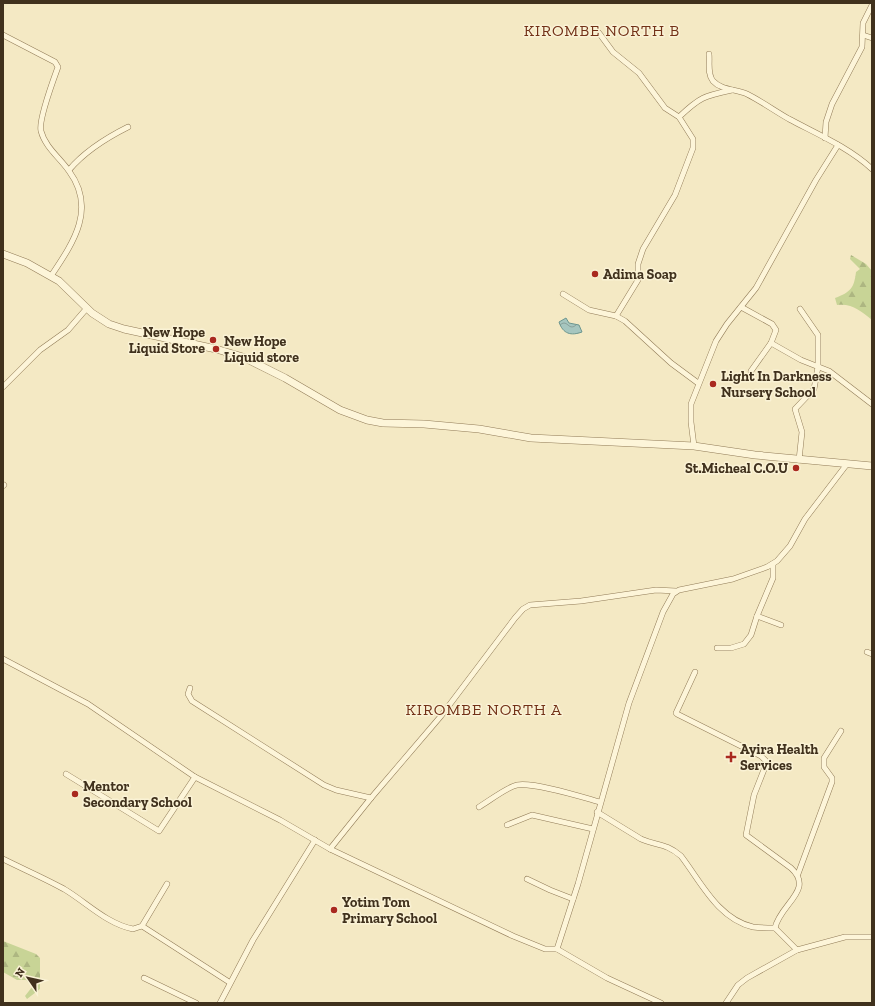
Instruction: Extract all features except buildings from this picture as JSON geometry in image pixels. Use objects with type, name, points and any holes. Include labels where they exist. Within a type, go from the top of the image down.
[{"type":"street","points":[[825,138],[826,122],[832,104],[862,47],[864,23],[872,5]]},
{"type":"street","points":[[598,33],[613,52],[639,73],[665,108],[679,117],[693,139],[693,148],[675,195],[643,249],[638,264],[638,280],[616,316]]},
{"type":"street","points":[[3,35],[55,62],[58,67],[42,118],[40,130],[48,145],[69,170],[81,197],[82,219],[63,258],[51,276]]},
{"type":"street","points":[[863,35],[872,38]]},
{"type":"street","points":[[709,54],[710,75],[712,80],[732,90],[746,94],[838,145],[872,169]]},
{"type":"street","points":[[679,117],[697,100],[709,95],[732,90]]},
{"type":"street","points":[[69,170],[80,157],[90,149],[128,126]]},
{"type":"street","points":[[694,446],[690,413],[698,383],[720,332],[756,288],[816,180],[838,145]]},
{"type":"street","points":[[3,254],[15,258],[59,281],[102,320],[124,329],[216,349],[243,358],[285,378],[340,410],[367,420],[383,423],[424,424],[479,429],[531,438],[694,446],[799,460],[872,466]]},
{"type":"street","points":[[563,294],[593,312],[616,316],[632,326],[671,364],[698,383]]},
{"type":"street","points":[[741,307],[772,324],[776,330],[771,343],[751,371]]},
{"type":"street","points":[[3,387],[40,350],[68,330],[87,308]]},
{"type":"street","points":[[799,460],[802,432],[795,409],[814,389],[818,367],[818,334],[800,308]]},
{"type":"street","points":[[771,343],[801,360],[828,371],[872,404]]},
{"type":"street","points":[[330,849],[412,750],[526,606],[581,601],[656,590],[676,591],[733,579],[773,564],[786,552],[805,519],[847,464]]},
{"type":"street","points":[[717,648],[729,649],[744,644],[751,635],[757,616],[773,578],[773,564]]},
{"type":"street","points":[[557,949],[573,899],[635,684],[663,612],[676,591]]},
{"type":"street","points":[[757,616],[781,625]]},
{"type":"street","points":[[3,659],[88,704],[196,777],[280,820],[330,849],[513,936],[545,949],[557,949],[607,978],[661,1003]]},
{"type":"street","points":[[695,672],[676,714],[766,759],[766,764],[754,795],[746,835],[798,874]]},
{"type":"street","points":[[190,688],[188,694],[192,701],[324,785],[336,790],[371,798]]},
{"type":"street","points":[[775,928],[776,921],[800,885],[798,874],[832,782],[832,778],[824,767],[824,758],[841,731]]},
{"type":"street","points":[[66,774],[159,831],[196,777]]},
{"type":"street","points":[[479,807],[510,788],[522,785],[564,792],[600,802]]},
{"type":"street","points":[[597,812],[641,839],[662,844],[675,851],[695,874],[715,903],[728,916],[754,927],[775,928],[797,950]]},
{"type":"street","points":[[507,825],[532,815],[592,829]]},
{"type":"street","points":[[220,1003],[229,982],[315,840]]},
{"type":"street","points":[[3,859],[21,866],[64,890],[94,910],[130,928],[138,928],[142,926],[167,884]]},
{"type":"street","points":[[528,879],[573,899]]},
{"type":"street","points":[[142,926],[229,982]]},
{"type":"street","points":[[726,1003],[738,985],[746,978],[797,950],[845,937],[872,937]]},
{"type":"street","points":[[144,978],[196,1003]]},
{"type":"green space","points":[[851,255],[866,264],[872,271],[872,320],[852,306],[837,305],[835,298],[845,294],[851,289],[856,272],[860,269],[850,259]]},
{"type":"green space","points":[[3,941],[36,954],[40,958],[40,989],[27,999],[25,996],[32,987],[26,980],[17,980],[3,972]]},
{"type":"water","points":[[566,318],[569,323],[579,325],[582,332],[571,334],[565,331],[559,322]]},
{"type":"place","name":"Adima Soap","points":[[595,274]]},
{"type":"place","name":"New Hope Liquid Store","points":[[213,340]]},
{"type":"place","name":"New Hope Liquid store","points":[[216,349]]},
{"type":"place","name":"Light In Darkness Nursery School","points":[[713,384]]},
{"type":"place","name":"St.Micheal C.O.U","points":[[796,468]]},
{"type":"place","name":"Ayira Health Services","points":[[731,757]]},
{"type":"place","name":"Mentor Secondary School","points":[[75,794]]},
{"type":"place","name":"Yotim Tom Primary School","points":[[334,910]]},
{"type":"district","name":"KIROMBE NORTH B","points":[[602,30]]},
{"type":"district","name":"KIROMBE NORTH A","points":[[484,709]]}]
